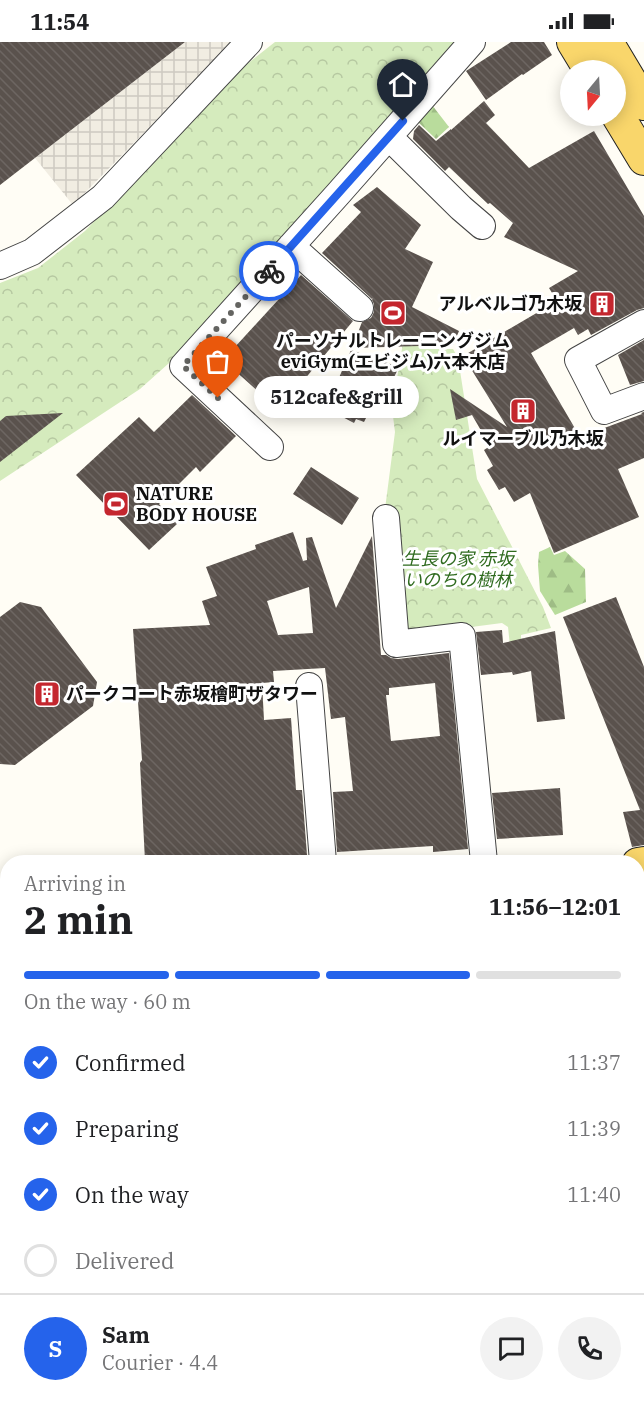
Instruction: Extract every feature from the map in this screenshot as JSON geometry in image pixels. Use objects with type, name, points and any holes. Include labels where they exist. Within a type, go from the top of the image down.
[{"type":"main road","points":[[573,42],[584,60]]},
{"type":"main road","points":[[607,42],[644,104]]},
{"type":"main road","points":[[624,126],[644,159]]},
{"type":"street","points":[[0,266],[32,252],[103,197],[249,42]]},
{"type":"street","points":[[270,447],[183,366],[472,42]]},
{"type":"street","points":[[389,137],[482,226]]},
{"type":"street","points":[[291,246],[360,308]]},
{"type":"street","points":[[644,323],[578,360],[604,411],[644,396]]},
{"type":"street","points":[[386,519],[396,644],[462,636],[483,855]]},
{"type":"street","points":[[309,686],[322,855]]},
{"type":"green space","points":[[275,42],[460,42],[437,61],[348,166],[187,347],[140,389],[0,481],[0,283],[38,268],[85,231],[233,75]]},
{"type":"green space","points":[[432,105],[449,127],[436,139],[418,122]]},
{"type":"green space","name":"生長の家 赤坂 いのちの樹林","points":[[404,337],[429,349],[453,349],[458,358],[477,479],[543,607],[551,628],[521,635],[521,643],[510,646],[508,627],[502,623],[402,636],[385,509],[395,432],[392,408]]},
{"type":"green space","points":[[550,547],[554,555],[565,551],[585,569],[586,602],[555,615],[540,591],[538,565],[539,552]]},
{"type":"shaded area","points":[[185,42],[233,42],[73,205],[35,158]]},
{"type":"building","points":[[0,42],[185,42],[0,185]]},
{"type":"building","points":[[511,42],[544,42],[552,55],[486,100],[466,71]]},
{"type":"building","points":[[484,101],[495,115],[486,123],[529,168],[594,131],[644,216],[644,308],[591,335],[588,329],[578,335],[574,328],[531,353],[580,437],[644,412],[644,458],[618,469],[639,517],[554,553],[530,493],[514,502],[505,487],[499,490],[487,470],[493,466],[484,450],[490,446],[472,415],[456,420],[450,389],[507,427],[463,356],[557,301],[549,288],[578,271],[504,237],[513,223],[490,203],[488,204],[449,167],[445,171],[413,139],[414,131],[419,125],[436,141]]},
{"type":"building","points":[[377,187],[421,225],[405,249],[433,262],[412,307],[459,331],[453,345],[352,348],[362,322],[371,318],[374,312],[373,298],[322,253],[361,212],[353,205]]},
{"type":"building","points":[[301,275],[353,321],[279,410],[223,360]]},
{"type":"building","points":[[644,340],[644,381],[630,385],[618,355]]},
{"type":"building","points":[[351,350],[399,367],[376,414],[369,412],[364,422],[356,419],[354,423],[333,412],[334,407],[328,403]]},
{"type":"building","points":[[192,395],[236,436],[200,472],[196,467],[159,504],[177,524],[149,550],[76,475],[139,417],[154,432]]},
{"type":"building","points":[[63,413],[0,462],[0,421],[6,416]]},
{"type":"building","points":[[311,467],[359,498],[342,525],[293,494]]},
{"type":"building","points":[[293,532],[303,561],[307,560],[306,538],[312,537],[336,608],[372,536],[381,655],[398,659],[449,653],[468,849],[433,852],[433,846],[337,852],[333,792],[353,791],[345,717],[331,719],[325,668],[273,671],[274,682],[262,683],[264,720],[291,718],[296,790],[302,790],[307,855],[145,855],[140,763],[142,760],[133,629],[210,625],[202,601],[217,596],[206,567],[256,549],[255,545]],"holes":[[[309,587],[313,633],[278,635],[267,601]],[[435,683],[440,736],[391,741],[386,695],[389,695],[389,688]]]},
{"type":"building","points":[[616,597],[644,667],[644,845],[632,847],[623,812],[640,810],[563,617]]},
{"type":"building","name":"パークコート赤坂檜町ザタワー","points":[[20,602],[41,607],[97,682],[93,706],[15,765],[0,764],[0,617]]},
{"type":"building","points":[[502,630],[503,643],[555,631],[565,719],[537,722],[531,671],[513,675],[512,672],[481,675],[476,632]]},
{"type":"building","points":[[560,788],[563,835],[497,839],[492,793]]},
{"type":"way so far","points":[[218,398],[183,366],[269,271]]},
{"type":"place","name":"アルベルゴ乃木坂","points":[[602,304]]},
{"type":"place","name":"パーソナルトレーニングジム eviGym(エビジム)六本木店","points":[[393,313]]},
{"type":"place","name":"512cafe&grill","points":[[218,398]]},
{"type":"place","name":"ルイマーブル乃木坂","points":[[523,411]]},
{"type":"place","name":"NATURE BODY HOUSE","points":[[116,504]]},
{"type":"place","name":"パークコート赤坂檜町ザタワー","points":[[47,694]]},
{"type":"route","points":[[269,271],[403,121]]}]
